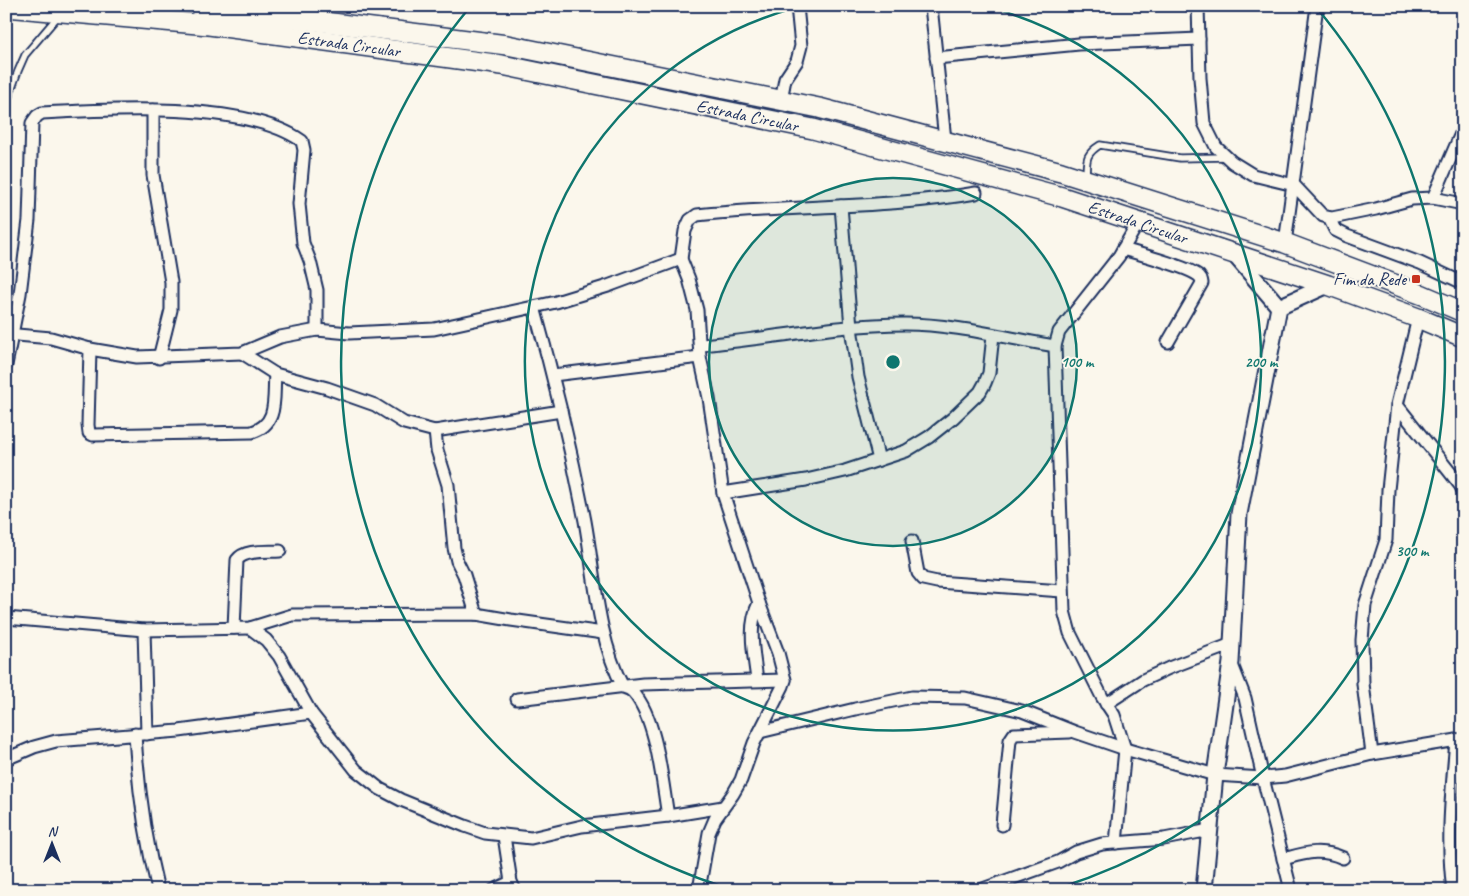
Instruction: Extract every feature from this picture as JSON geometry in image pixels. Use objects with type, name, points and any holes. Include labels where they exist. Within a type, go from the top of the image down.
[{"type":"main road","name":"Estrada Circular","points":[[198,6],[507,45],[818,108],[945,140],[1086,180],[1285,243],[1463,312]]},
{"type":"main road","name":"Estrada Circular","points":[[6,7],[209,26],[502,65],[813,129],[1062,197],[1328,285],[1463,336]]},
{"type":"street","points":[[780,100],[785,79],[797,61],[801,46],[797,6]]},
{"type":"street","points":[[931,6],[945,140]]},
{"type":"street","points":[[1198,6],[1200,78],[1204,123],[1216,148],[1226,157],[1253,175],[1294,185],[1323,216],[1330,218],[1376,209],[1412,199],[1433,198],[1463,204]]},
{"type":"street","points":[[1285,243],[1318,6]]},
{"type":"street","points":[[936,58],[1079,44],[1198,38]]},
{"type":"street","points":[[6,365],[9,334],[20,294],[29,220],[32,123],[36,116],[42,113],[102,109],[152,110],[240,117],[278,127],[302,141],[304,150],[300,214],[303,243],[310,261],[317,290],[317,330]]},
{"type":"street","points":[[152,110],[153,175],[171,282],[171,310],[159,358]]},
{"type":"street","points":[[1433,198],[1463,129]]},
{"type":"street","points":[[699,890],[709,833],[714,818],[733,794],[785,680],[778,653],[759,603],[723,493],[709,398],[700,357],[697,310],[681,258],[685,231],[690,220],[697,214],[931,200],[976,193]]},
{"type":"street","points":[[841,206],[851,327],[858,377],[879,460]]},
{"type":"street","points":[[1330,218],[1335,230],[1347,236],[1420,263],[1463,283]]},
{"type":"street","points":[[1116,843],[1125,749],[1114,715],[1085,665],[1070,633],[1064,611],[1055,346],[1059,332],[1123,249],[1138,223]]},
{"type":"street","points":[[1123,249],[1187,270],[1202,279],[1202,283],[1168,342]]},
{"type":"street","points":[[1234,254],[1279,307]]},
{"type":"street","points":[[9,334],[51,338],[90,349],[137,357],[159,358],[242,354],[280,337],[317,330],[349,333],[434,329],[534,307],[608,286],[681,258]]},
{"type":"street","points":[[1279,307],[1328,285]]},
{"type":"street","points":[[534,307],[553,375],[576,472],[603,632],[616,673],[623,687],[632,690],[647,717],[656,747],[668,816]]},
{"type":"street","points":[[1204,890],[1215,774],[1231,662],[1239,514],[1279,307]]},
{"type":"street","points":[[1372,754],[1363,684],[1362,640],[1365,606],[1386,540],[1388,490],[1397,405],[1418,318]]},
{"type":"street","points":[[700,345],[737,342],[813,330],[905,324],[938,325],[1055,346]]},
{"type":"street","points":[[723,493],[806,480],[846,471],[906,451],[929,437],[953,418],[980,392],[988,373],[993,335]]},
{"type":"street","points":[[90,349],[88,424],[89,433],[93,435],[252,432],[262,429],[272,415],[275,374]]},
{"type":"street","points":[[242,354],[275,374],[327,388],[375,405],[404,423],[435,431],[561,411]]},
{"type":"street","points":[[553,375],[700,357]]},
{"type":"street","points":[[1397,405],[1463,491]]},
{"type":"street","points":[[435,431],[437,450],[448,485],[454,548],[476,614]]},
{"type":"street","points":[[912,542],[918,573],[923,579],[938,582],[1062,591]]},
{"type":"street","points":[[234,628],[237,560],[240,555],[247,553],[280,551]]},
{"type":"street","points":[[757,680],[752,629],[755,611],[759,603]]},
{"type":"street","points":[[6,618],[144,630],[250,628],[292,615],[476,614],[520,622],[603,632]]},
{"type":"street","points":[[250,628],[266,640],[279,656],[310,713],[356,770],[380,789],[401,800],[465,826],[485,833],[531,838],[582,826],[668,816],[723,807]]},
{"type":"street","points":[[144,630],[140,796],[148,850],[158,890]]},
{"type":"street","points":[[1106,704],[1143,680],[1232,644]]},
{"type":"street","points":[[1231,662],[1245,698],[1262,778],[1291,890]]},
{"type":"street","points":[[517,698],[643,684],[785,680]]},
{"type":"street","points":[[760,732],[912,697],[965,698],[1022,710],[1075,732],[1125,749],[1215,774],[1262,778],[1285,776],[1372,754],[1460,740],[1450,809],[1450,867],[1453,890]]},
{"type":"street","points":[[6,759],[34,747],[56,741],[141,734],[310,713]]},
{"type":"street","points":[[1002,825],[1010,740],[1014,734],[1075,732]]},
{"type":"street","points":[[980,890],[1058,862],[1076,852],[1102,844],[1164,839],[1210,830]]},
{"type":"street","points":[[494,890],[513,886],[504,836]]},
{"type":"street","points":[[1283,860],[1309,852],[1324,852],[1343,858]]},
{"type":"lane","points":[[6,105],[25,55],[61,12]]},
{"type":"lane","points":[[1086,180],[1087,157],[1090,151],[1100,145],[1180,158],[1226,157]]},
{"type":"place","name":"Fim da Rede","points":[[1416,279]]}]
